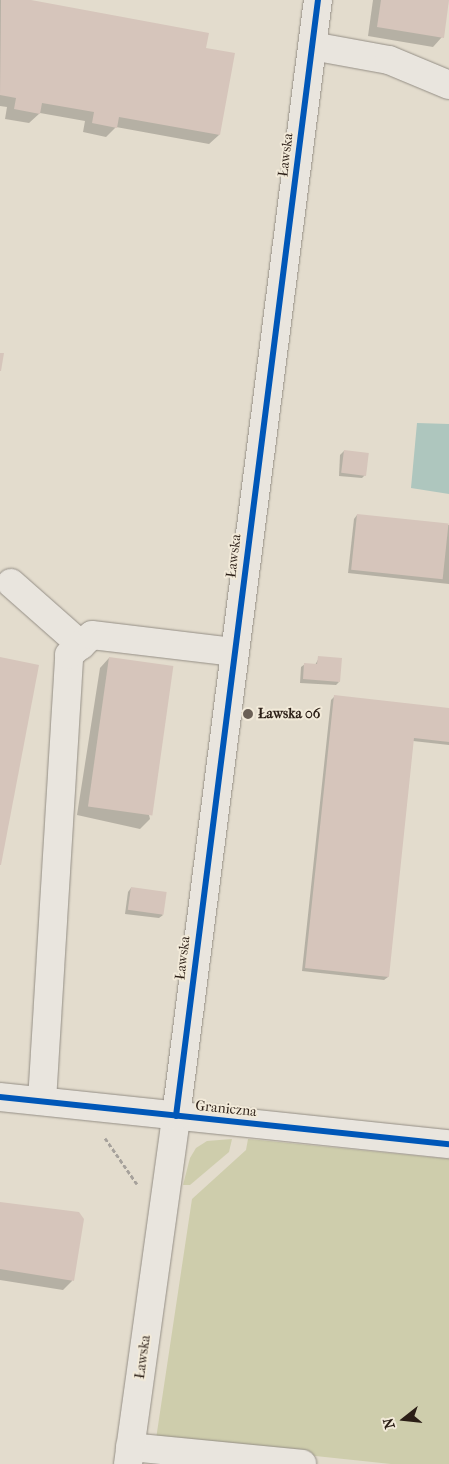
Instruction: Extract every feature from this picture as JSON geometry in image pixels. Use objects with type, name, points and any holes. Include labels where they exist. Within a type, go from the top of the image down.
[{"type":"street","name":"Ławska","points":[[129,1455],[176,1116],[318,0]]},
{"type":"street","points":[[312,46],[389,60],[449,85]]},
{"type":"street","points":[[11,583],[81,645]]},
{"type":"street","points":[[42,1101],[69,655],[92,635],[235,652]]},
{"type":"street","name":"Graniczna","points":[[0,1097],[449,1144]]},
{"type":"street","points":[[129,1455],[302,1464]]},
{"type":"path","points":[[105,1108],[102,1134],[138,1186],[166,1190]]},
{"type":"green space","points":[[232,1139],[229,1152],[190,1185],[183,1185],[190,1158],[196,1148],[207,1141]]},
{"type":"green space","points":[[248,1139],[449,1159],[449,1464],[391,1464],[156,1439],[192,1199],[246,1150]]},
{"type":"water","points":[[417,423],[449,424],[449,494],[411,488]]},
{"type":"building","points":[[1,0],[31,0],[209,33],[206,48],[235,53],[220,135],[119,117],[117,128],[92,123],[94,112],[42,103],[40,114],[14,109],[16,98],[0,95]]},
{"type":"building","points":[[381,0],[449,0],[444,38],[377,27]]},
{"type":"building","points":[[0,353],[4,353],[1,371],[0,371]]},
{"type":"building","points":[[344,450],[369,453],[366,476],[341,473]]},
{"type":"building","points":[[357,514],[448,524],[443,579],[351,570]]},
{"type":"building","points":[[318,656],[342,658],[340,682],[303,679],[304,663],[317,664]]},
{"type":"building","points":[[0,657],[39,665],[1,865],[0,865]]},
{"type":"building","points":[[109,657],[173,666],[152,816],[88,807]]},
{"type":"building","points":[[334,695],[449,708],[449,742],[414,738],[389,977],[305,968]]},
{"type":"building","points":[[131,887],[167,892],[163,915],[128,910]]},
{"type":"building","points":[[0,1202],[79,1212],[84,1219],[74,1281],[0,1269]]},
{"type":"cycle path","points":[[176,1116],[318,0]]},
{"type":"cycle path","points":[[0,1097],[449,1144]]},
{"type":"place","name":"Ławska 06","points":[[248,714]]}]
